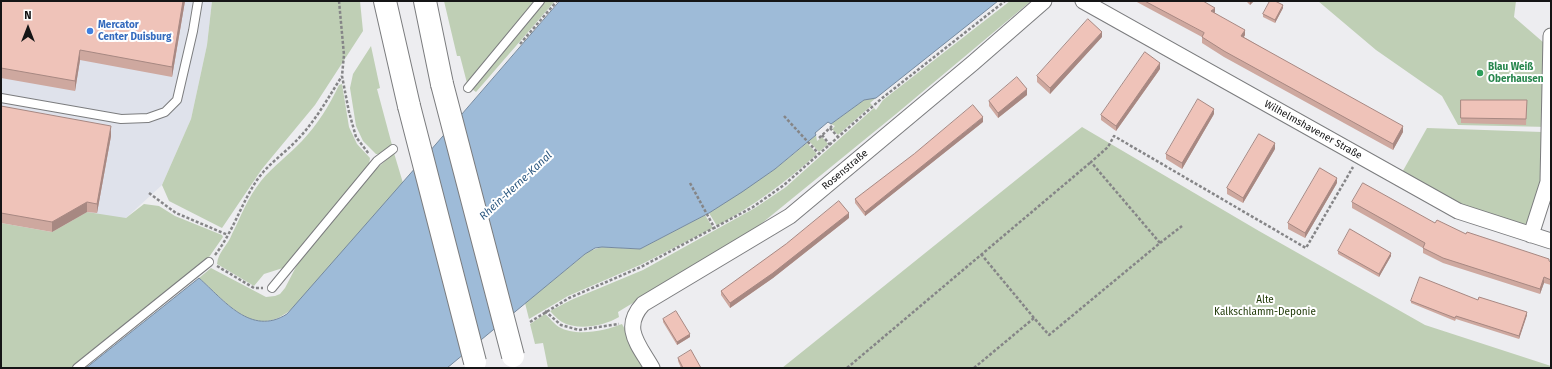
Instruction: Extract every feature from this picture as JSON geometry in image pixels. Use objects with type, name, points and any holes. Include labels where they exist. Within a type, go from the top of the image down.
[{"type":"highway","points":[[385,1],[409,106],[475,366]]},
{"type":"highway","points":[[425,1],[442,84],[515,362]]},
{"type":"street","name":"Rosenstraße","points":[[633,320],[643,304],[790,216],[973,64],[1044,1]]},
{"type":"street","name":"Wilhelmshavener Straße","points":[[1083,1],[1458,211],[1551,241]]},
{"type":"street","points":[[1531,235],[1548,182],[1551,36]]},
{"type":"street","points":[[633,320],[634,337],[652,368]]},
{"type":"lane","points":[[1,98],[121,119],[148,118],[166,112],[177,100],[193,31],[198,1]]},
{"type":"lane","points":[[468,88],[540,1]]},
{"type":"lane","points":[[272,288],[377,161],[393,149]]},
{"type":"lane","points":[[77,368],[209,262]]},
{"type":"path","points":[[338,1],[344,55],[342,76],[356,137],[365,151],[377,161]]},
{"type":"path","points":[[530,322],[545,311],[569,298],[641,268],[753,207],[784,185],[881,99],[1005,1]]},
{"type":"path","points":[[272,288],[254,288],[209,262],[228,235],[238,211],[258,179],[276,159],[298,140],[315,120],[342,76]]},
{"type":"path","points":[[784,116],[819,154]]},
{"type":"path","points":[[819,138],[831,127],[838,137]]},
{"type":"path","points":[[822,135],[830,145]]},
{"type":"path","points":[[847,368],[1091,162],[1108,147],[1114,136],[1306,248],[1359,156]]},
{"type":"path","points":[[1091,162],[1160,243]]},
{"type":"path","points":[[690,183],[715,229]]},
{"type":"path","points":[[149,193],[176,213],[228,235]]},
{"type":"path","points":[[981,254],[1049,335],[1182,226]]},
{"type":"path","points":[[545,311],[561,324],[579,330],[610,326],[633,320]]},
{"type":"path","points":[[974,368],[1034,318]]},
{"type":"shaded area","points":[[1,1],[212,1],[207,45],[191,119],[162,185],[126,218],[1,223]]},
{"type":"green space","points":[[212,1],[360,1],[363,31],[315,105],[262,169],[222,228],[169,201],[162,185],[191,119],[207,45]]},
{"type":"green space","points":[[444,1],[536,1],[467,83],[460,56],[457,56]]},
{"type":"green space","points":[[545,1],[555,1],[476,92],[472,89]]},
{"type":"green space","points":[[1010,1],[1031,1],[896,114],[756,228],[618,312],[619,317],[606,323],[583,327],[568,325],[560,321],[550,311],[571,300],[643,270],[755,208],[786,187],[874,108],[876,110],[883,100]]},
{"type":"green space","name":"Blau Weiß Oberhausen","points":[[1318,1],[1516,1],[1514,17],[1551,49],[1549,127],[1458,125],[1442,96],[1376,50]]},
{"type":"green space","points":[[371,46],[380,88],[377,89],[392,145],[380,154],[376,154],[363,141],[356,126],[350,88],[353,74]]},
{"type":"green space","points":[[342,84],[349,127],[357,144],[370,158],[369,165],[286,267],[264,274],[254,286],[217,264],[219,256],[256,187],[271,170],[308,135],[323,114],[339,85]]},
{"type":"green space","points":[[876,98],[870,103],[872,105],[838,135],[832,129],[835,126],[831,124],[864,100]]},
{"type":"green space","name":"Alte Kalkschlamm-Deponie","points":[[1082,127],[1259,231],[1425,325],[1551,366],[1551,368],[782,368]]},
{"type":"green space","points":[[1427,128],[1542,132],[1542,184],[1527,230],[1476,215],[1400,176]]},
{"type":"green space","points":[[816,135],[817,141],[822,137],[828,144],[819,152],[809,141]]},
{"type":"green space","points":[[807,143],[817,154],[769,193],[717,226],[709,213],[775,169]]},
{"type":"green space","points":[[394,153],[403,183],[295,306],[281,316],[268,321],[255,320],[244,316],[221,299],[199,278],[211,268],[266,297],[280,294],[285,288],[298,263],[375,170]]},
{"type":"green space","points":[[144,204],[159,206],[175,216],[222,235],[223,237],[207,260],[71,368],[1,368],[1,223],[52,232],[87,212],[126,218]]},
{"type":"green space","points":[[705,215],[713,228],[640,265],[568,296],[529,319],[525,303],[589,251],[602,247],[640,249]]},
{"type":"green space","points":[[545,314],[559,327],[574,332],[599,331],[622,324],[646,368],[548,368],[543,343],[535,344],[530,324]]},
{"type":"water","name":"Rhein-Herne-Kanal","points":[[560,1],[998,1],[876,98],[864,100],[831,124],[828,122],[815,133],[816,135],[775,169],[709,213],[640,249],[602,247],[595,248],[585,254],[447,368],[86,368],[199,278],[228,305],[250,319],[262,321],[274,320],[287,314]]},
{"type":"building","name":"Mercator Center Duisburg","points":[[1,1],[183,1],[172,67],[80,50],[75,81],[1,68]]},
{"type":"building","points":[[1145,1],[1203,1],[1215,8],[1211,11],[1245,30],[1241,36],[1403,126],[1393,144],[1224,51],[1202,37],[1204,33]]},
{"type":"building","points":[[1270,1],[1275,1],[1283,5],[1275,20],[1263,14]]},
{"type":"building","points":[[1088,19],[1102,32],[1050,88],[1037,76]]},
{"type":"building","points":[[1145,52],[1160,63],[1116,126],[1101,115]]},
{"type":"building","points":[[1017,77],[1027,89],[998,113],[989,101]]},
{"type":"building","points":[[1198,99],[1214,109],[1182,163],[1166,154]]},
{"type":"building","points":[[1461,100],[1527,100],[1526,119],[1461,118]]},
{"type":"building","points":[[973,105],[983,117],[865,212],[855,199],[914,154]]},
{"type":"building","points":[[1,106],[111,126],[97,204],[87,202],[52,222],[1,213]]},
{"type":"building","points":[[1259,134],[1275,143],[1243,198],[1227,188]]},
{"type":"building","points":[[1320,168],[1337,178],[1305,233],[1288,223]]},
{"type":"building","points":[[1363,183],[1435,223],[1437,220],[1466,234],[1467,232],[1549,259],[1551,262],[1551,280],[1544,277],[1540,289],[1443,258],[1423,248],[1425,243],[1352,202]]},
{"type":"building","points":[[839,201],[849,213],[773,273],[730,303],[721,291],[786,244]]},
{"type":"building","points":[[1350,229],[1391,253],[1379,274],[1338,251]]},
{"type":"building","points":[[1420,277],[1478,300],[1479,297],[1527,312],[1519,336],[1456,316],[1455,318],[1411,301]]},
{"type":"building","points":[[676,311],[690,334],[677,342],[663,319]]},
{"type":"building","points":[[691,350],[701,368],[683,368],[678,358]]},
{"type":"place","name":"Mercator Center Duisburg","points":[[90,31]]},
{"type":"place","name":"Blau Weiß Oberhausen","points":[[1480,73]]}]
